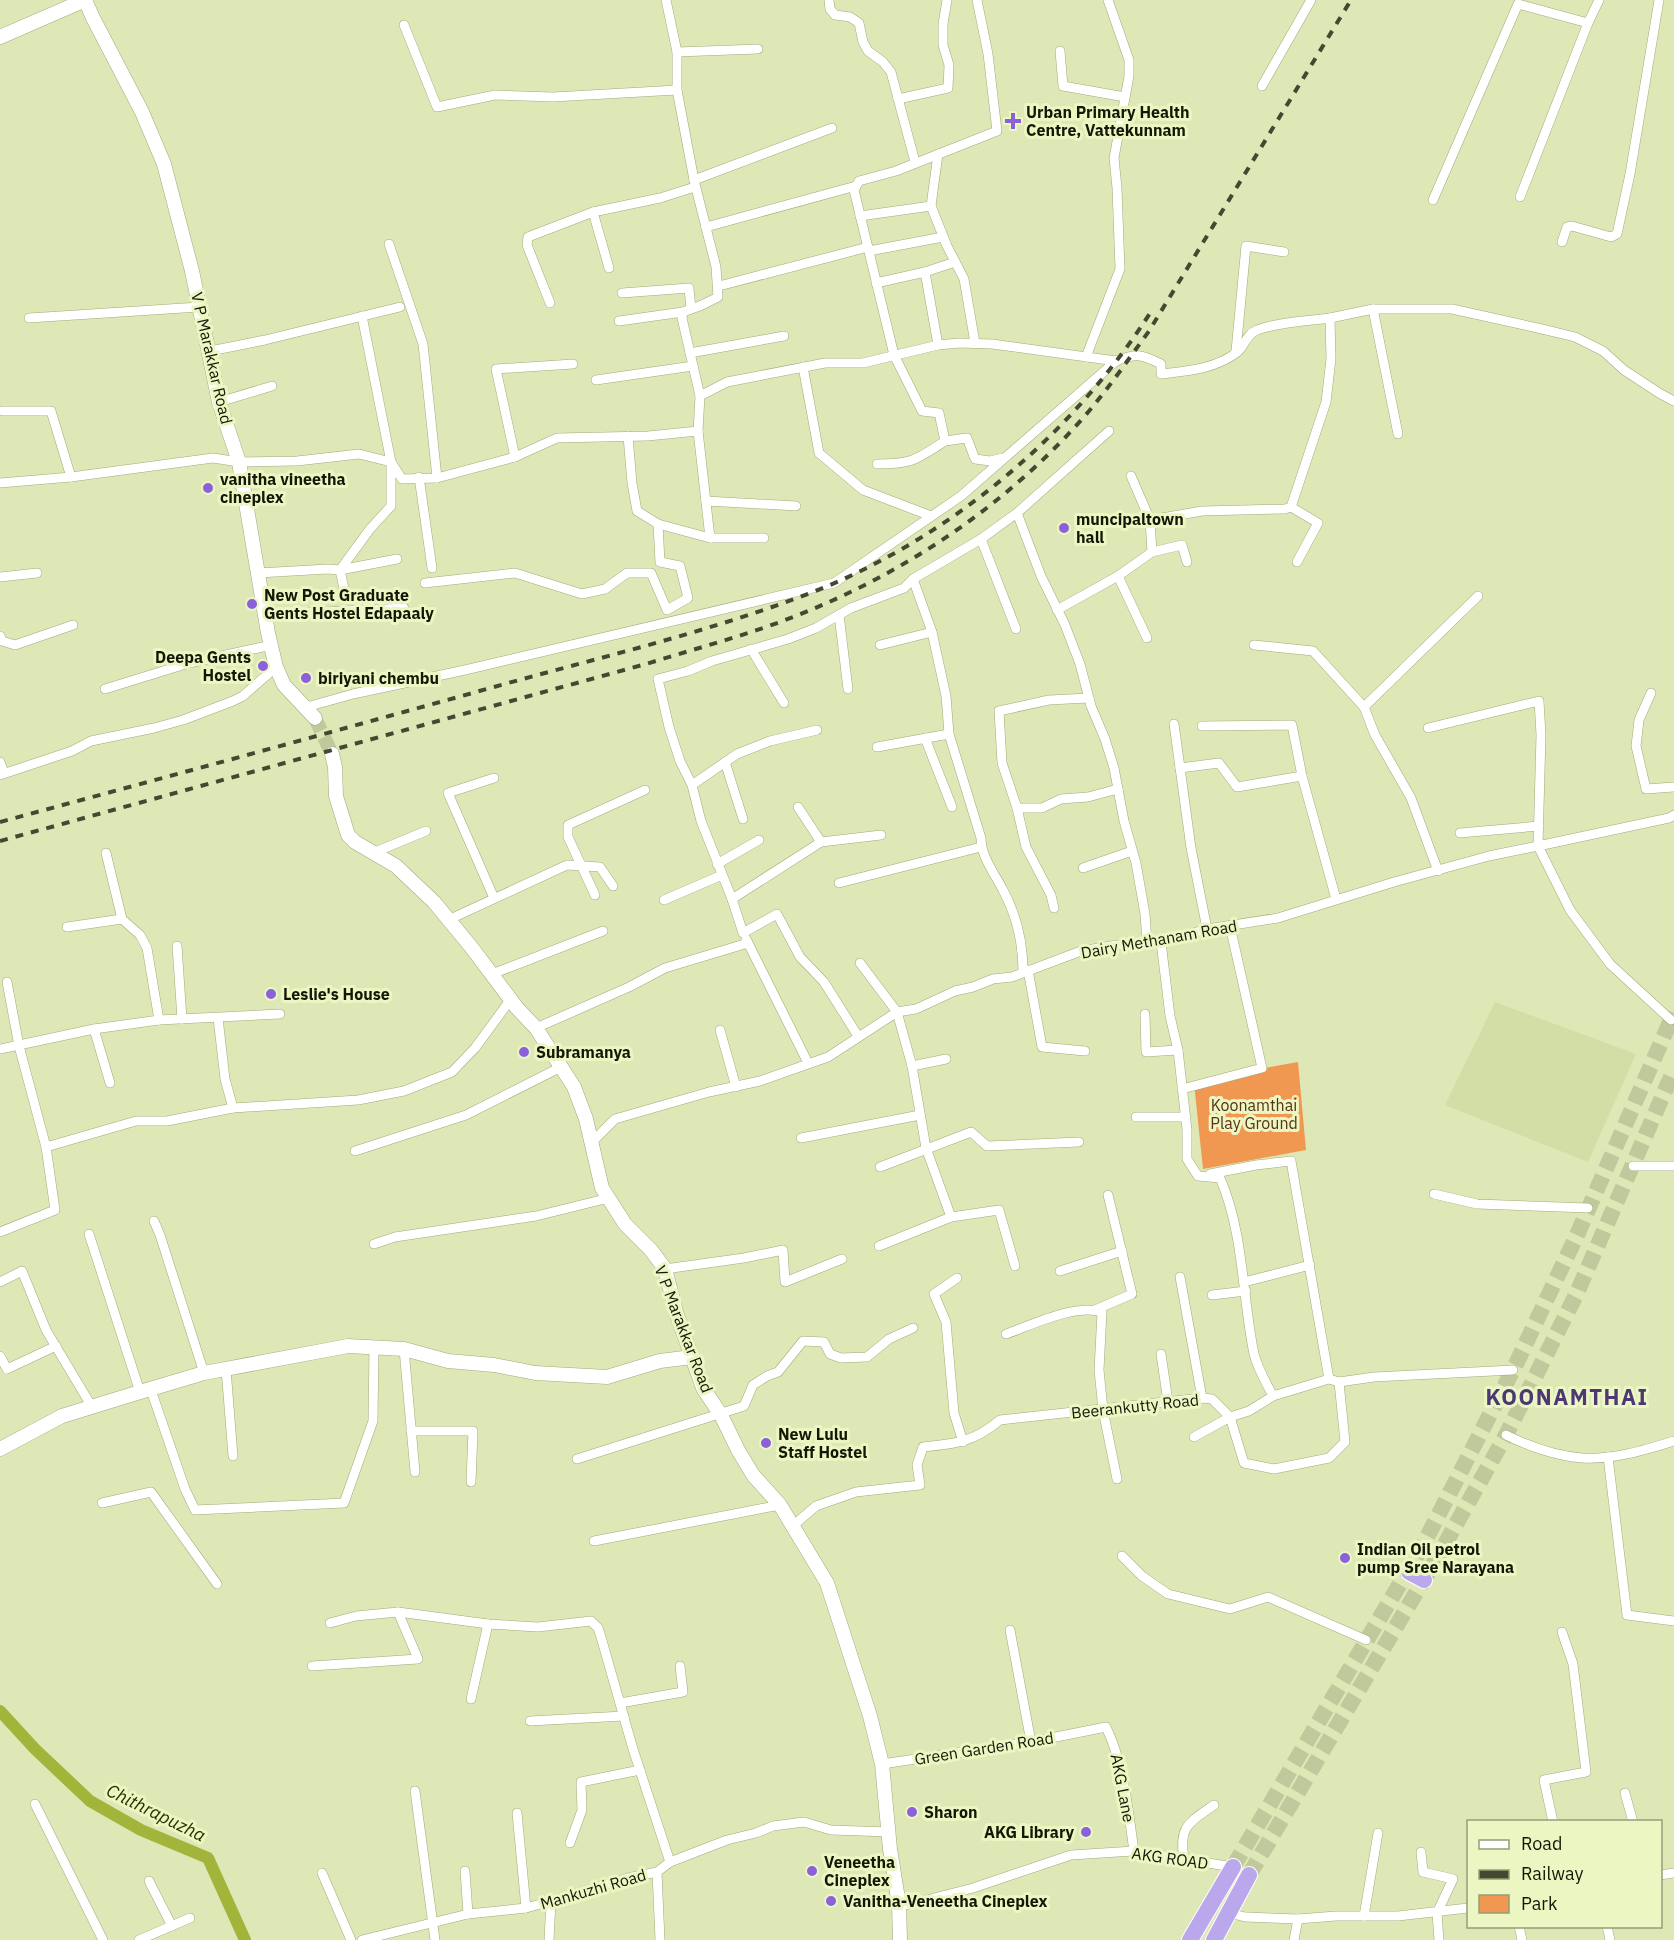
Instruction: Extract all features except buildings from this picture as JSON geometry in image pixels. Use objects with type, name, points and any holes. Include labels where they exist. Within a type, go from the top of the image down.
[{"type":"highway","points":[[1408,1572],[1424,1580]]},
{"type":"highway","points":[[1190,1940],[1233,1867]]},
{"type":"highway","points":[[1214,1940],[1249,1875]]},
{"type":"street","points":[[0,37],[85,0]]},
{"type":"street","name":"V P Marakkar Road","points":[[85,0],[142,112],[164,164],[192,271],[219,402],[239,462],[276,667],[284,685],[303,708],[315,718]]},
{"type":"street","points":[[619,321],[687,310],[718,297],[716,267],[694,184],[677,90],[677,52],[666,0]]},
{"type":"street","points":[[829,0],[830,9],[835,15],[850,17],[859,23],[863,42],[868,51],[883,62],[891,72],[915,162]]},
{"type":"street","points":[[898,99],[948,88],[949,65],[943,45],[946,0]]},
{"type":"street","points":[[945,441],[939,413],[922,411],[894,355],[854,190],[859,181],[896,171],[997,131],[988,54],[977,0]]},
{"type":"street","points":[[1086,357],[1120,269],[1118,188],[1114,158],[1129,76],[1129,60],[1108,0]]},
{"type":"street","points":[[1262,86],[1311,0]]},
{"type":"street","points":[[1520,197],[1599,0]]},
{"type":"street","points":[[1562,242],[1567,227],[1577,227],[1611,237],[1617,234],[1632,163],[1659,0]]},
{"type":"street","points":[[1433,200],[1518,4],[1588,23]]},
{"type":"street","points":[[404,25],[438,107],[495,95],[553,96],[677,90]]},
{"type":"street","points":[[677,52],[758,49]]},
{"type":"street","points":[[1060,51],[1064,86],[1125,97]]},
{"type":"street","points":[[550,303],[526,245],[528,237],[593,212],[660,198],[832,128]]},
{"type":"street","points":[[938,154],[931,206],[943,237],[964,279],[975,343]]},
{"type":"street","points":[[706,227],[856,186]]},
{"type":"street","points":[[860,216],[931,206]]},
{"type":"street","points":[[593,212],[609,268]]},
{"type":"street","points":[[718,286],[868,249],[943,237]]},
{"type":"street","points":[[389,244],[423,344],[436,478]]},
{"type":"street","points":[[1236,354],[1246,246],[1284,252]]},
{"type":"street","points":[[876,283],[925,272],[955,262]]},
{"type":"street","points":[[925,272],[938,345]]},
{"type":"street","points":[[622,293],[689,288],[687,310],[682,318],[700,396],[699,430],[710,538]]},
{"type":"street","points":[[28,318],[199,307]]},
{"type":"street","points":[[210,351],[400,308]]},
{"type":"street","points":[[1373,309],[1398,434]]},
{"type":"street","points":[[303,708],[353,693],[465,670],[834,583],[961,496],[1116,361],[1131,355],[1148,358],[1161,364],[1161,374],[1183,373],[1219,363],[1236,354],[1246,337],[1256,330],[1373,309],[1452,309],[1575,337],[1604,351],[1624,370],[1674,400]]},
{"type":"street","points":[[346,598],[340,570],[370,529],[391,506],[391,462],[363,316]]},
{"type":"street","points":[[1291,507],[1326,402],[1331,359],[1330,318]]},
{"type":"street","points":[[690,353],[784,336]]},
{"type":"street","points":[[700,396],[727,382],[825,363],[863,363],[938,345],[975,343],[1116,361]]},
{"type":"street","points":[[514,457],[496,369],[573,364]]},
{"type":"street","points":[[596,380],[693,366]]},
{"type":"street","points":[[803,367],[819,453],[863,490],[931,516]]},
{"type":"street","points":[[219,402],[272,386]]},
{"type":"street","points":[[2,411],[51,411],[71,477]]},
{"type":"street","points":[[0,483],[71,477],[213,458],[239,462],[297,460],[359,454],[391,462],[402,479],[436,478],[514,457],[557,438],[628,436],[699,430]]},
{"type":"street","points":[[808,1063],[743,933],[732,899],[700,821],[692,785],[680,761],[669,727],[658,679],[788,639],[816,628],[851,608],[904,588],[912,579],[981,539],[1017,513],[1109,431]]},
{"type":"street","points":[[628,436],[637,511],[658,524],[710,538],[764,538]]},
{"type":"street","points":[[877,464],[902,464],[919,458],[945,441],[967,438],[975,459],[1004,458]]},
{"type":"street","points":[[1131,476],[1150,520],[1152,552]]},
{"type":"street","points":[[419,477],[432,568]]},
{"type":"street","points":[[706,501],[796,506]]},
{"type":"street","points":[[1150,520],[1203,511],[1291,507],[1318,523],[1297,562]]},
{"type":"street","points":[[1017,513],[1041,576],[1065,625],[1105,739],[1132,851],[1145,914],[1147,942]]},
{"type":"street","points":[[425,584],[515,573],[582,594],[605,589],[627,573],[651,573],[667,610],[688,598],[680,566],[660,562],[658,524]]},
{"type":"street","points":[[981,539],[1016,629]]},
{"type":"street","points":[[1057,610],[1118,576],[1152,552],[1182,545],[1187,562]]},
{"type":"street","points":[[258,573],[340,570],[397,559]]},
{"type":"street","points":[[0,577],[38,573]]},
{"type":"street","points":[[1118,576],[1147,638]]},
{"type":"street","points":[[912,579],[932,632],[946,696],[949,734],[981,838],[981,847],[1018,928],[1042,1047],[1085,1051]]},
{"type":"street","points":[[1364,707],[1478,596]]},
{"type":"street","points":[[265,615],[404,608]]},
{"type":"street","points":[[839,615],[848,689]]},
{"type":"street","points":[[0,636],[2,641],[15,645],[74,625]]},
{"type":"street","points":[[880,645],[932,632]]},
{"type":"street","points":[[105,689],[189,663],[272,645]]},
{"type":"street","points":[[1254,645],[1313,651],[1364,707],[1375,735],[1411,798],[1438,871]]},
{"type":"street","points":[[751,649],[784,703]]},
{"type":"street","points":[[0,762],[2,774],[72,751],[91,741],[183,720],[243,696],[276,667]]},
{"type":"street","points":[[1651,693],[1639,720],[1636,746],[1646,789],[1674,788]]},
{"type":"street","points":[[1054,908],[1051,895],[1026,847],[1017,808],[1002,763],[999,711],[1049,700],[1089,698]]},
{"type":"street","points":[[1428,728],[1539,701],[1541,735],[1538,846],[1570,910],[1610,964],[1671,1020]]},
{"type":"street","points":[[1174,724],[1191,848],[1207,929]]},
{"type":"street","points":[[1203,726],[1292,725],[1302,776],[1336,899]]},
{"type":"street","points":[[692,785],[736,753],[770,741],[818,730]]},
{"type":"street","points":[[877,747],[949,734]]},
{"type":"street","points":[[925,738],[952,807]]},
{"type":"street","name":"V P Marakkar Road","points":[[332,754],[336,796],[344,825],[355,842],[396,866],[434,902],[536,1028],[574,1087],[586,1119],[602,1188],[625,1224],[651,1250],[665,1269],[676,1312],[703,1388],[721,1414],[753,1475],[780,1504],[827,1583],[870,1716],[882,1764],[898,1905],[896,1940]]},
{"type":"street","points":[[725,762],[743,819]]},
{"type":"street","points":[[1180,768],[1219,763],[1237,787],[1302,776]]},
{"type":"street","points":[[494,778],[448,793],[494,898]]},
{"type":"street","points":[[1017,808],[1042,808],[1061,799],[1088,797],[1118,789]]},
{"type":"street","points":[[596,895],[568,837],[568,825],[645,790]]},
{"type":"street","points":[[798,807],[821,842]]},
{"type":"street","name":"Dairy Methanam Road","points":[[591,1143],[615,1119],[709,1092],[760,1081],[828,1057],[897,1011],[916,1009],[955,992],[993,979],[1012,977],[1080,951],[1161,942],[1207,929],[1278,918],[1488,856],[1669,819],[1674,815]]},
{"type":"street","points":[[1460,833],[1539,826]]},
{"type":"street","points":[[375,852],[426,831]]},
{"type":"street","points":[[732,899],[821,842],[881,835]]},
{"type":"street","points":[[717,864],[759,840]]},
{"type":"street","points":[[839,883],[981,847]]},
{"type":"street","points":[[1083,868],[1132,851]]},
{"type":"street","points":[[106,852],[122,919],[140,935],[147,948],[159,1020]]},
{"type":"street","points":[[448,920],[567,865],[600,867],[613,886]]},
{"type":"street","points":[[664,900],[722,875]]},
{"type":"street","points":[[743,933],[777,914],[800,957],[824,982],[858,1036]]},
{"type":"street","points":[[67,927],[122,919]]},
{"type":"street","points":[[1182,1089],[1262,1068],[1230,926]]},
{"type":"street","points":[[492,974],[603,932]]},
{"type":"street","points":[[1161,942],[1166,968],[1164,980],[1178,1050],[1186,1117],[1187,1159],[1198,1176]]},
{"type":"street","points":[[536,1028],[629,987],[665,968],[748,943]]},
{"type":"street","points":[[177,946],[182,1019]]},
{"type":"street","points":[[860,963],[897,1011],[912,1066],[926,1148],[951,1217]]},
{"type":"street","points":[[0,1232],[55,1210],[46,1147],[19,1046],[7,982]]},
{"type":"street","points":[[46,1147],[136,1121],[167,1121],[233,1108],[358,1100],[404,1091],[452,1072],[475,1048],[511,999]]},
{"type":"street","points":[[0,1049],[94,1029],[159,1020],[279,1014]]},
{"type":"street","points":[[1145,1014],[1146,1052],[1178,1050]]},
{"type":"street","points":[[218,1018],[225,1079],[233,1108]]},
{"type":"street","points":[[94,1029],[110,1083]]},
{"type":"street","points":[[720,1030],[736,1087]]},
{"type":"street","points":[[912,1066],[946,1059]]},
{"type":"street","points":[[355,1151],[465,1114],[561,1066]]},
{"type":"street","points":[[801,1138],[920,1115]]},
{"type":"street","points":[[1136,1117],[1186,1117]]},
{"type":"street","points":[[880,1167],[971,1132],[987,1146],[1079,1142]]},
{"type":"street","points":[[1198,1176],[1291,1161],[1345,1442],[1329,1458],[1274,1469],[1244,1462],[1230,1417]]},
{"type":"street","points":[[1633,1167],[1674,1167]]},
{"type":"street","points":[[1198,1176],[1220,1178],[1227,1194],[1245,1287],[1255,1356],[1273,1396]]},
{"type":"street","points":[[1434,1194],[1477,1204],[1588,1208]]},
{"type":"street","points":[[1006,1334],[1071,1312],[1095,1310],[1132,1294],[1108,1195]]},
{"type":"street","points":[[374,1244],[395,1237],[536,1216],[609,1198]]},
{"type":"street","points":[[879,1246],[951,1217],[999,1210],[1015,1266]]},
{"type":"street","points":[[154,1221],[204,1373]]},
{"type":"street","points":[[89,1234],[145,1390],[195,1509],[344,1503],[372,1421],[374,1347]]},
{"type":"street","points":[[665,1269],[783,1250],[785,1282],[842,1259]]},
{"type":"street","points":[[1060,1271],[1122,1251]]},
{"type":"street","points":[[1212,1295],[1245,1287],[1310,1265]]},
{"type":"street","points":[[0,1282],[22,1271],[46,1330],[92,1407]]},
{"type":"street","points":[[1180,1276],[1202,1398]]},
{"type":"street","points":[[957,1278],[934,1294],[946,1322],[954,1413],[963,1442]]},
{"type":"street","points":[[1095,1310],[1102,1312],[1099,1370],[1103,1410],[1118,1479]]},
{"type":"street","points":[[576,1459],[744,1406],[753,1385],[778,1372],[803,1341],[824,1342],[830,1354],[854,1359],[867,1357],[889,1339],[913,1328]]},
{"type":"street","points":[[0,1356],[7,1369],[56,1346]]},
{"type":"street","points":[[0,1449],[47,1424],[145,1390],[204,1373],[348,1346],[404,1349],[448,1361],[494,1365],[535,1373],[607,1377],[660,1361],[692,1357]]},
{"type":"street","points":[[404,1349],[415,1472]]},
{"type":"street","points":[[1161,1354],[1168,1402]]},
{"type":"street","points":[[226,1369],[233,1456]]},
{"type":"street","points":[[1194,1437],[1230,1417],[1249,1412],[1273,1396],[1334,1381],[1513,1370]]},
{"type":"street","name":"Beerankutty Road","points":[[794,1525],[816,1506],[856,1492],[920,1485],[917,1465],[923,1447],[963,1442],[986,1432],[1000,1420],[1202,1398],[1212,1399],[1230,1417]]},
{"type":"street","points":[[411,1431],[472,1431],[471,1482]]},
{"type":"street","points":[[1506,1435],[1534,1446],[1582,1458],[1608,1457],[1674,1441]]},
{"type":"street","points":[[1608,1457],[1627,1615],[1674,1621]]},
{"type":"street","points":[[102,1503],[151,1492],[217,1584]]},
{"type":"street","points":[[594,1541],[780,1504]]},
{"type":"street","points":[[1122,1556],[1142,1576],[1168,1594],[1230,1608],[1268,1597],[1366,1640]]},
{"type":"street","points":[[312,1666],[418,1659],[398,1612]]},
{"type":"street","points":[[330,1623],[356,1616],[398,1612],[488,1624],[538,1627],[591,1621],[598,1628],[670,1862]]},
{"type":"street","points":[[471,1698],[488,1624]]},
{"type":"street","points":[[1010,1630],[1031,1742]]},
{"type":"street","points":[[1553,1820],[1544,1780],[1586,1772],[1573,1664],[1562,1632]]},
{"type":"street","points":[[620,1703],[683,1692],[680,1666]]},
{"type":"street","points":[[530,1721],[624,1716]]},
{"type":"street","name":"Green Garden Road","points":[[882,1764],[1031,1742],[1106,1727]]},
{"type":"street","name":"AKG Lane","points":[[1106,1727],[1114,1743],[1128,1806],[1134,1851]]},
{"type":"street","points":[[570,1843],[582,1810],[581,1782],[640,1770]]},
{"type":"street","points":[[415,1791],[435,1940]]},
{"type":"street","points":[[1625,1794],[1634,1820]]},
{"type":"street","points":[[35,1804],[103,1940]]},
{"type":"street","points":[[1184,1858],[1180,1840],[1190,1822],[1214,1805]]},
{"type":"street","points":[[517,1813],[526,1908]]},
{"type":"street","name":"Mankuzhi Road","points":[[362,1940],[468,1914],[526,1908],[628,1878],[657,1872],[670,1862],[727,1840],[774,1826],[804,1822],[831,1830],[889,1832]]},
{"type":"street","points":[[1364,1916],[1378,1833]]},
{"type":"street","name":"AKG ROAD","points":[[898,1905],[911,1904],[973,1888],[1071,1855],[1134,1851],[1233,1867]]},
{"type":"street","points":[[1421,1852],[1423,1872],[1453,1879],[1437,1913],[1439,1940]]},
{"type":"street","points":[[465,1871],[468,1914]]},
{"type":"street","points":[[657,1872],[660,1940]]},
{"type":"street","points":[[322,1873],[351,1940]]},
{"type":"street","points":[[149,1881],[172,1926]]},
{"type":"street","points":[[549,1940],[551,1901]]},
{"type":"street","points":[[1229,1913],[1245,1917],[1298,1919],[1437,1913],[1467,1908]]},
{"type":"street","points":[[140,1940],[190,1918]]},
{"type":"street","points":[[1294,1940],[1298,1919]]},
{"type":"shaded area","points":[[1495,1002],[1636,1054],[1588,1162],[1445,1105]]},
{"type":"green space","name":"Koonamthai Play Ground","points":[[1298,1062],[1306,1150],[1203,1169],[1194,1083]]},
{"type":"waterway","name":"Chithrapuzha","points":[[0,1711],[35,1749],[90,1801],[141,1830],[208,1858],[245,1940]]},
{"type":"tunnel","points":[[315,718],[332,754]]},
{"type":"tunnel","points":[[1233,1867],[1424,1543],[1517,1362],[1577,1235],[1674,1013]]},
{"type":"tunnel","points":[[1249,1875],[1445,1544],[1506,1435],[1576,1295],[1674,1070]]},
{"type":"railway","points":[[0,841],[646,664],[780,622],[862,587],[901,566],[975,517],[1010,489],[1074,428],[1113,381],[1149,331],[1351,0]]},
{"type":"railway","points":[[0,822],[680,636],[800,597],[853,575],[904,548],[953,517],[999,482],[1043,443],[1083,401],[1119,357],[1152,310]]},
{"type":"place","name":"Urban Primary Health Centre, Vattekunnam","points":[[1013,121]]},
{"type":"place","name":"vanitha vineetha cineplex","points":[[208,488]]},
{"type":"place","name":"muncipaltown hall","points":[[1064,528]]},
{"type":"place","name":"New Post Graduate Gents Hostel Edapaaly","points":[[252,604]]},
{"type":"place","name":"Deepa Gents Hostel","points":[[263,666]]},
{"type":"place","name":"biriyani chembu","points":[[306,678]]},
{"type":"place","name":"Leslie's House","points":[[271,994]]},
{"type":"place","name":"Subramanya","points":[[524,1052]]},
{"type":"place","name":"New Lulu Staff Hostel","points":[[766,1443]]},
{"type":"place","name":"Indian Oil petrol pump Sree Narayana","points":[[1345,1558]]},
{"type":"place","name":"Sharon","points":[[912,1812]]},
{"type":"place","name":"AKG Library","points":[[1086,1832]]},
{"type":"place","name":"Veneetha Cineplex","points":[[812,1871]]},
{"type":"place","name":"Vanitha-Veneetha Cineplex","points":[[831,1901]]},
{"type":"district","name":"KOONAMTHAI","points":[[1567,1397]]}]
